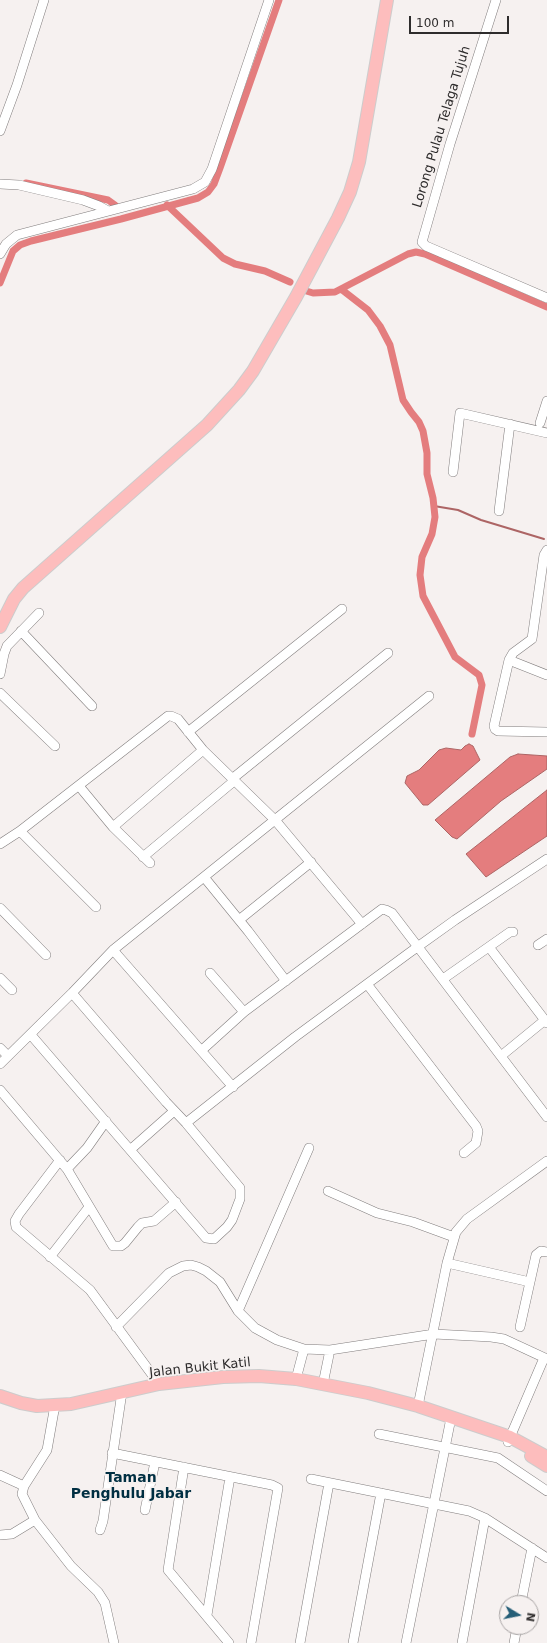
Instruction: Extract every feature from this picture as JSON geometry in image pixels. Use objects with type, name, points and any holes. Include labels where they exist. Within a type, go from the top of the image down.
[{"type":"main road","points":[[0,628],[14,599],[23,588],[208,425],[239,390],[253,371],[296,297],[338,218],[350,192],[359,162],[387,0]]},
{"type":"main road","name":"Jalan Bukit Katil","points":[[0,1396],[21,1403],[37,1406],[55,1405],[71,1404],[159,1384],[230,1377],[259,1376],[296,1379],[368,1393],[418,1406],[495,1433],[547,1457]]},
{"type":"main road","name":"Jalan Bukit Katil","points":[[509,1439],[547,1466]]},
{"type":"street","points":[[0,131],[17,85],[44,0]]},
{"type":"street","points":[[0,254],[6,244],[17,235],[193,189],[205,182],[212,169],[269,0]]},
{"type":"street","name":"Lorong Pulau Telaga Tujuh","points":[[496,0],[450,144],[422,238],[423,244],[547,298]]},
{"type":"street","points":[[0,184],[19,186],[83,200],[108,211]]},
{"type":"street","points":[[540,422],[547,401]]},
{"type":"street","points":[[453,472],[460,413],[547,433]]},
{"type":"street","points":[[499,511],[510,424]]},
{"type":"street","points":[[547,550],[544,555],[532,639],[513,654],[509,660],[494,726],[498,731],[547,732]]},
{"type":"street","points":[[188,732],[342,609]]},
{"type":"street","points":[[0,674],[5,650],[39,613]]},
{"type":"street","points":[[21,632],[92,706]]},
{"type":"street","points":[[143,856],[388,653]]},
{"type":"street","points":[[509,660],[547,675]]},
{"type":"street","points":[[0,692],[55,746]]},
{"type":"street","points":[[0,1064],[113,950],[429,696]]},
{"type":"street","points":[[0,844],[20,831],[168,716],[178,719],[203,750],[275,820],[362,924]]},
{"type":"street","points":[[113,827],[203,750]]},
{"type":"street","points":[[79,786],[113,827],[150,863]]},
{"type":"street","points":[[20,831],[96,907]]},
{"type":"street","points":[[186,1123],[295,1037],[418,947],[455,920],[547,859]]},
{"type":"street","points":[[239,920],[311,862]]},
{"type":"street","points":[[204,877],[286,981]]},
{"type":"street","points":[[0,908],[46,955]]},
{"type":"street","points":[[202,1050],[244,1012],[382,909],[392,913],[547,1117]]},
{"type":"street","points":[[443,979],[510,932],[514,932]]},
{"type":"street","points":[[538,945],[547,939]]},
{"type":"street","points":[[489,946],[546,1022],[501,1056]]},
{"type":"street","points":[[113,950],[233,1087]]},
{"type":"street","points":[[210,973],[244,1012]]},
{"type":"street","points":[[0,978],[12,990]]},
{"type":"street","points":[[368,984],[476,1126],[478,1130],[476,1143],[464,1153]]},
{"type":"street","points":[[31,1034],[206,1238],[210,1240],[214,1239],[230,1224],[241,1195],[240,1188],[186,1123],[72,993]]},
{"type":"street","points":[[0,1048],[8,1056]]},
{"type":"street","points":[[0,1090],[67,1169],[110,1243],[117,1247],[125,1243],[138,1227],[142,1224],[154,1221],[176,1202]]},
{"type":"street","points":[[130,1150],[174,1111]]},
{"type":"street","points":[[67,1169],[87,1148],[106,1121]]},
{"type":"street","points":[[238,1311],[309,1148]]},
{"type":"street","points":[[60,1160],[19,1214],[15,1221],[18,1230],[90,1290],[159,1384]]},
{"type":"street","points":[[418,1406],[434,1334],[447,1263],[458,1227],[466,1219],[547,1161]]},
{"type":"street","points":[[328,1191],[377,1213],[413,1222],[454,1236]]},
{"type":"street","points":[[50,1257],[89,1207]]},
{"type":"street","points":[[520,1327],[536,1255],[542,1251],[547,1252]]},
{"type":"street","points":[[447,1263],[530,1282]]},
{"type":"street","points":[[116,1326],[169,1273],[183,1266],[198,1266],[214,1276],[220,1282],[238,1311],[246,1320],[264,1334],[304,1349],[330,1350],[434,1334],[491,1336],[546,1358],[509,1439]]},
{"type":"street","points":[[296,1379],[304,1349]]},
{"type":"street","points":[[323,1384],[330,1350]]},
{"type":"street","points":[[100,1530],[103,1521],[122,1392]]},
{"type":"street","points":[[55,1405],[47,1450],[24,1486],[22,1494],[35,1520],[70,1566],[98,1592],[105,1603],[114,1643]]},
{"type":"street","points":[[406,1643],[451,1418]]},
{"type":"street","points":[[379,1434],[498,1458],[547,1491]]},
{"type":"street","points":[[112,1453],[275,1486],[278,1488],[251,1643]]},
{"type":"street","points":[[145,1510],[155,1462]]},
{"type":"street","points":[[184,1467],[168,1570],[229,1643]]},
{"type":"street","points":[[0,1475],[24,1486]]},
{"type":"street","points":[[207,1616],[230,1477]]},
{"type":"street","points":[[311,1479],[469,1511],[485,1518],[547,1558]]},
{"type":"street","points":[[300,1643],[329,1483]]},
{"type":"street","points":[[353,1643],[381,1493]]},
{"type":"street","points":[[462,1643],[485,1518]]},
{"type":"street","points":[[0,1534],[12,1534],[35,1520]]},
{"type":"street","points":[[523,1595],[532,1548]]},
{"type":"shaded area","points":[[469,744],[473,746],[480,760],[428,805],[423,805],[405,783],[407,776],[419,770],[439,750],[446,748],[461,750]]},
{"type":"shaded area","points":[[518,754],[547,756],[547,769],[501,801],[457,839],[452,837],[435,820],[510,757]]},
{"type":"shaded area","points":[[547,790],[547,836],[486,877],[466,854]]},
{"type":"waterway","points":[[0,283],[13,251],[20,245],[198,198],[208,192],[214,184],[220,168],[279,0]]},
{"type":"waterway","points":[[26,183],[108,200],[115,205]]},
{"type":"waterway","points":[[167,205],[223,258],[235,264],[265,271],[290,282]]},
{"type":"waterway","points":[[303,290],[313,293],[335,292],[408,254],[416,252],[425,254],[547,307]]},
{"type":"waterway","points":[[341,289],[368,310],[380,326],[390,345],[403,400],[419,422],[423,431],[427,453],[427,474],[433,498],[435,517],[432,534],[422,557],[420,575],[423,596],[455,657],[479,675],[482,685],[472,734]]},
{"type":"waterway","points":[[434,506],[458,510],[481,520],[544,539]]},
{"type":"district","name":"Taman Penghulu Jabar","points":[[131,1486]]}]
